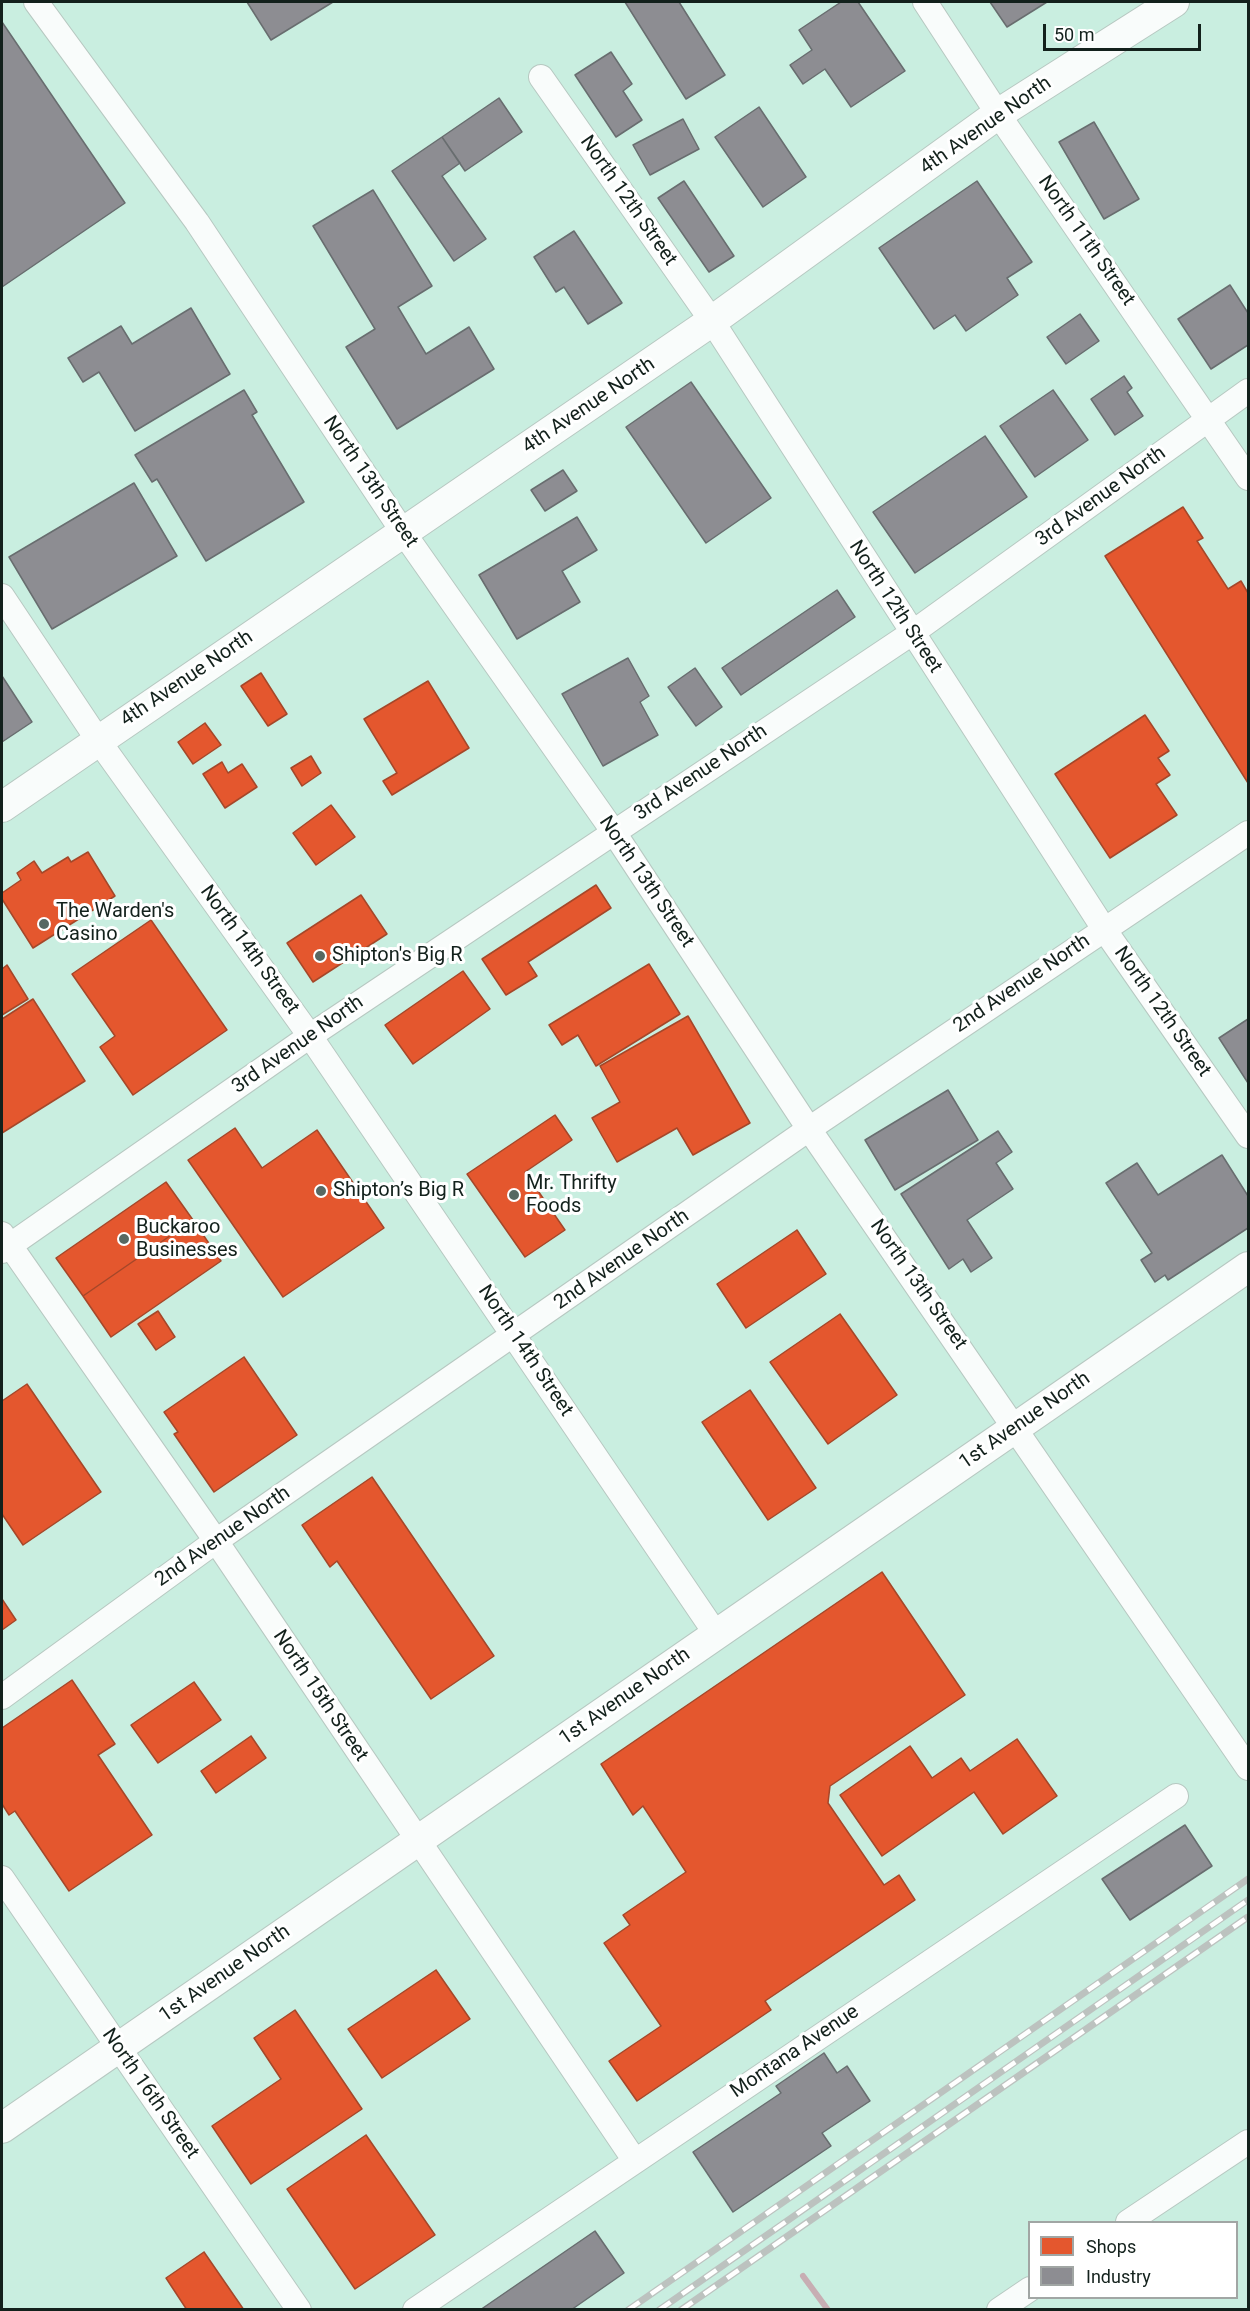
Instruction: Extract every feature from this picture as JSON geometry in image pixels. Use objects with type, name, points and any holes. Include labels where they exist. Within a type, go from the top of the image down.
[{"type":"main road","name":"4th Avenue North","points":[[2,807],[712,321],[998,114],[1174,2]]},
{"type":"main road","name":"1st Avenue North","points":[[2,2128],[1248,1267]]},
{"type":"street","name":"North 13th Street","points":[[36,2],[197,222],[403,532],[613,831],[809,1129],[1017,1427],[1248,1768]]},
{"type":"street","name":"North 11th Street","points":[[925,2],[998,114],[1248,478]]},
{"type":"street","name":"North 12th Street","points":[[541,77],[712,321],[1104,929],[1248,1136]]},
{"type":"street","name":"3rd Avenue North","points":[[4,1244],[613,831],[912,633],[1248,391]]},
{"type":"street","name":"North 14th Street","points":[[2,596],[98,740],[310,1036],[716,1634]]},
{"type":"street","name":"2nd Avenue North","points":[[2,1696],[216,1541],[809,1129],[1248,833]]},
{"type":"street","name":"North 15th Street","points":[[4,1244],[216,1541],[635,2161]]},
{"type":"street","name":"Montana Avenue","points":[[415,2310],[1176,1796]]},
{"type":"street","name":"North 16th Street","points":[[2,1878],[299,2310]]},
{"type":"street","points":[[1131,2221],[1248,2142]]},
{"type":"street","points":[[999,2310],[1028,2290]]},
{"type":"shaded area","points":[[2,2],[1248,2],[1248,2309],[2,2310]]},
{"type":"building: Shops","points":[[1183,507],[1203,538],[1197,541],[1228,589],[1241,581],[1248,593],[1248,783],[1105,556]]},
{"type":"building: Shops","points":[[261,673],[287,714],[268,726],[241,686]]},
{"type":"building: Shops","points":[[428,681],[469,748],[392,795],[383,781],[397,773],[364,719]]},
{"type":"building: Shops","points":[[1145,715],[1169,751],[1158,758],[1170,775],[1156,784],[1177,815],[1110,858],[1055,774]]},
{"type":"building: Shops","points":[[205,723],[221,745],[193,764],[178,742]]},
{"type":"building: Shops","points":[[311,756],[321,773],[302,786],[291,768]]},
{"type":"building: Shops","points":[[222,762],[228,773],[242,764],[257,787],[225,808],[203,774]]},
{"type":"building: Shops","points":[[331,805],[355,837],[316,865],[293,833]]},
{"type":"building: Shops","name":"The Warden's Casino","points":[[88,852],[115,896],[33,948],[2,899],[2,893],[21,880],[17,873],[34,861],[42,873],[68,857],[71,862]]},
{"type":"building: Shops","points":[[596,885],[611,908],[528,962],[537,976],[506,995],[482,959]]},
{"type":"building: Shops","points":[[361,895],[387,934],[313,982],[287,943]]},
{"type":"building: Shops","points":[[151,920],[227,1030],[133,1095],[100,1047],[115,1036],[72,974]]},
{"type":"building: Shops","points":[[649,964],[680,1014],[596,1066],[578,1035],[562,1045],[549,1025]]},
{"type":"building: Shops","points":[[7,965],[28,999],[2,1015],[2,969]]},
{"type":"building: Shops","points":[[463,971],[490,1009],[413,1064],[385,1025]]},
{"type":"building: Shops","points":[[33,999],[85,1081],[2,1133],[2,1019]]},
{"type":"building: Shops","points":[[688,1016],[750,1123],[693,1155],[677,1128],[617,1162],[592,1118],[620,1102],[600,1066]]},
{"type":"building: Shops","points":[[555,1115],[572,1140],[525,1172],[565,1230],[525,1257],[467,1174]]},
{"type":"building: Shops","points":[[235,1128],[262,1168],[317,1130],[384,1228],[283,1297],[188,1160]]},
{"type":"building: Shops","name":"Buckaroo Businesses","points":[[166,1182],[193,1220],[83,1296],[56,1258]]},
{"type":"building: Shops","points":[[193,1220],[221,1261],[111,1337],[83,1296]]},
{"type":"building: Shops","points":[[797,1230],[826,1274],[746,1328],[717,1284]]},
{"type":"building: Shops","points":[[158,1311],[175,1337],[156,1350],[138,1324]]},
{"type":"building: Shops","points":[[840,1314],[897,1395],[828,1444],[770,1362]]},
{"type":"building: Shops","points":[[244,1357],[297,1435],[214,1492],[174,1434],[178,1432],[164,1412]]},
{"type":"building: Shops","points":[[27,1384],[101,1492],[23,1545],[2,1514],[2,1401]]},
{"type":"building: Shops","points":[[750,1390],[816,1488],[768,1520],[702,1422]]},
{"type":"building: Shops","points":[[372,1477],[494,1656],[431,1699],[337,1561],[330,1567],[302,1525]]},
{"type":"building: Shops","points":[[882,1572],[965,1695],[830,1786],[828,1803],[884,1885],[899,1875],[915,1900],[765,2001],[771,2010],[637,2101],[609,2061],[661,2026],[604,1943],[630,1925],[623,1915],[686,1872],[643,1806],[633,1815],[601,1764]]},
{"type":"building: Shops","points":[[2,1599],[16,1620],[2,1630]]},
{"type":"building: Shops","points":[[72,1680],[115,1744],[98,1755],[152,1835],[69,1891],[15,1811],[9,1815],[2,1804],[2,1728]]},
{"type":"building: Shops","points":[[194,1682],[221,1720],[158,1763],[131,1725]]},
{"type":"building: Shops","points":[[251,1736],[266,1758],[216,1793],[201,1771]]},
{"type":"building: Shops","points":[[1017,1739],[1057,1796],[1003,1834],[974,1792],[882,1856],[840,1795],[910,1746],[932,1778],[961,1758],[970,1771]]},
{"type":"building: Shops","points":[[436,1970],[470,2019],[382,2078],[348,2029]]},
{"type":"building: Shops","points":[[295,2010],[362,2109],[251,2184],[212,2126],[281,2079],[254,2038]]},
{"type":"building: Shops","points":[[366,2135],[435,2235],[355,2289],[287,2189]]},
{"type":"building: Shops","points":[[204,2252],[244,2310],[187,2310],[166,2278]]},
{"type":"building: Industry","points":[[247,2],[333,2],[271,40]]},
{"type":"building: Industry","points":[[625,2],[679,2],[725,75],[686,99]]},
{"type":"building: Industry","points":[[841,2],[858,2],[905,71],[851,107],[825,69],[803,84],[790,65],[812,50],[799,30]]},
{"type":"building: Industry","points":[[990,2],[1047,2],[1007,27]]},
{"type":"building: Industry","points":[[2,22],[125,203],[2,287]]},
{"type":"building: Industry","points":[[611,52],[632,84],[623,91],[642,120],[616,137],[575,75]]},
{"type":"building: Industry","points":[[499,98],[522,132],[465,171],[442,137]]},
{"type":"building: Industry","points":[[759,107],[806,177],[763,207],[715,137]]},
{"type":"building: Industry","points":[[683,119],[699,149],[650,175],[633,145]]},
{"type":"building: Industry","points":[[1094,122],[1139,199],[1104,219],[1059,142]]},
{"type":"building: Industry","points":[[442,137],[460,163],[442,176],[486,239],[454,261],[392,171]]},
{"type":"building: Industry","points":[[684,181],[734,256],[709,272],[658,198]]},
{"type":"building: Industry","points":[[977,181],[1032,262],[1007,278],[1018,295],[966,331],[955,315],[934,329],[879,248]]},
{"type":"building: Industry","points":[[373,190],[432,286],[398,307],[426,354],[469,327],[494,369],[397,429],[346,347],[375,329],[313,226]]},
{"type":"building: Industry","points":[[574,231],[622,303],[588,324],[564,287],[556,292],[534,257]]},
{"type":"building: Industry","points":[[1230,285],[1248,313],[1248,345],[1211,369],[1178,319]]},
{"type":"building: Industry","points":[[191,308],[230,374],[135,431],[99,372],[83,382],[68,358],[121,326],[132,344]]},
{"type":"building: Industry","points":[[1080,314],[1099,341],[1066,364],[1047,337]]},
{"type":"building: Industry","points":[[1124,376],[1132,388],[1127,392],[1143,416],[1115,435],[1091,399]]},
{"type":"building: Industry","points":[[691,382],[771,498],[706,543],[626,427]]},
{"type":"building: Industry","points":[[244,390],[257,412],[252,415],[304,502],[206,561],[157,479],[152,482],[135,455]]},
{"type":"building: Industry","points":[[1053,390],[1088,440],[1035,477],[1000,426]]},
{"type":"building: Industry","points":[[985,436],[1027,497],[915,573],[873,512]]},
{"type":"building: Industry","points":[[563,470],[577,491],[545,511],[531,490]]},
{"type":"building: Industry","points":[[134,483],[177,556],[52,629],[9,557]]},
{"type":"building: Industry","points":[[577,517],[597,550],[562,571],[580,602],[517,639],[479,575]]},
{"type":"building: Industry","points":[[837,590],[855,617],[741,695],[722,668]]},
{"type":"building: Industry","points":[[628,658],[649,696],[640,702],[658,735],[603,766],[562,694]]},
{"type":"building: Industry","points":[[695,668],[722,707],[696,726],[668,687]]},
{"type":"building: Industry","points":[[2,676],[32,722],[2,742]]},
{"type":"building: Industry","points":[[1248,1019],[1248,1083],[1219,1038]]},
{"type":"building: Industry","points":[[948,1090],[978,1140],[895,1190],[865,1140]]},
{"type":"building: Industry","points":[[998,1131],[1012,1152],[996,1163],[1013,1189],[967,1220],[992,1258],[971,1272],[963,1259],[949,1269],[901,1194]]},
{"type":"building: Industry","points":[[1222,1155],[1248,1196],[1248,1228],[1168,1280],[1165,1275],[1155,1282],[1141,1260],[1152,1253],[1106,1183],[1137,1163],[1158,1195]]},
{"type":"building: Industry","points":[[1185,1825],[1212,1866],[1130,1920],[1102,1879]]},
{"type":"building: Industry","points":[[824,2053],[837,2073],[847,2066],[870,2101],[822,2133],[831,2146],[733,2212],[693,2152],[781,2093],[776,2086]]},
{"type":"building: Industry","points":[[595,2231],[624,2273],[571,2310],[480,2310]]},
{"type":"waterway","points":[[803,2276],[828,2310]]},
{"type":"railway","points":[[628,2310],[1248,1879]]},
{"type":"railway","points":[[659,2310],[1248,1900]]},
{"type":"railway","points":[[681,2310],[1248,1917]]},
{"type":"place","name":"The Warden's Casino","points":[[44,924]]},
{"type":"place","name":"Shipton's Big R","points":[[320,956]]},
{"type":"place","name":"Shipton’s Big R","points":[[321,1191]]},
{"type":"place","name":"Mr. Thrifty Foods","points":[[514,1195]]},
{"type":"place","name":"Buckaroo Businesses","points":[[124,1239]]}]
